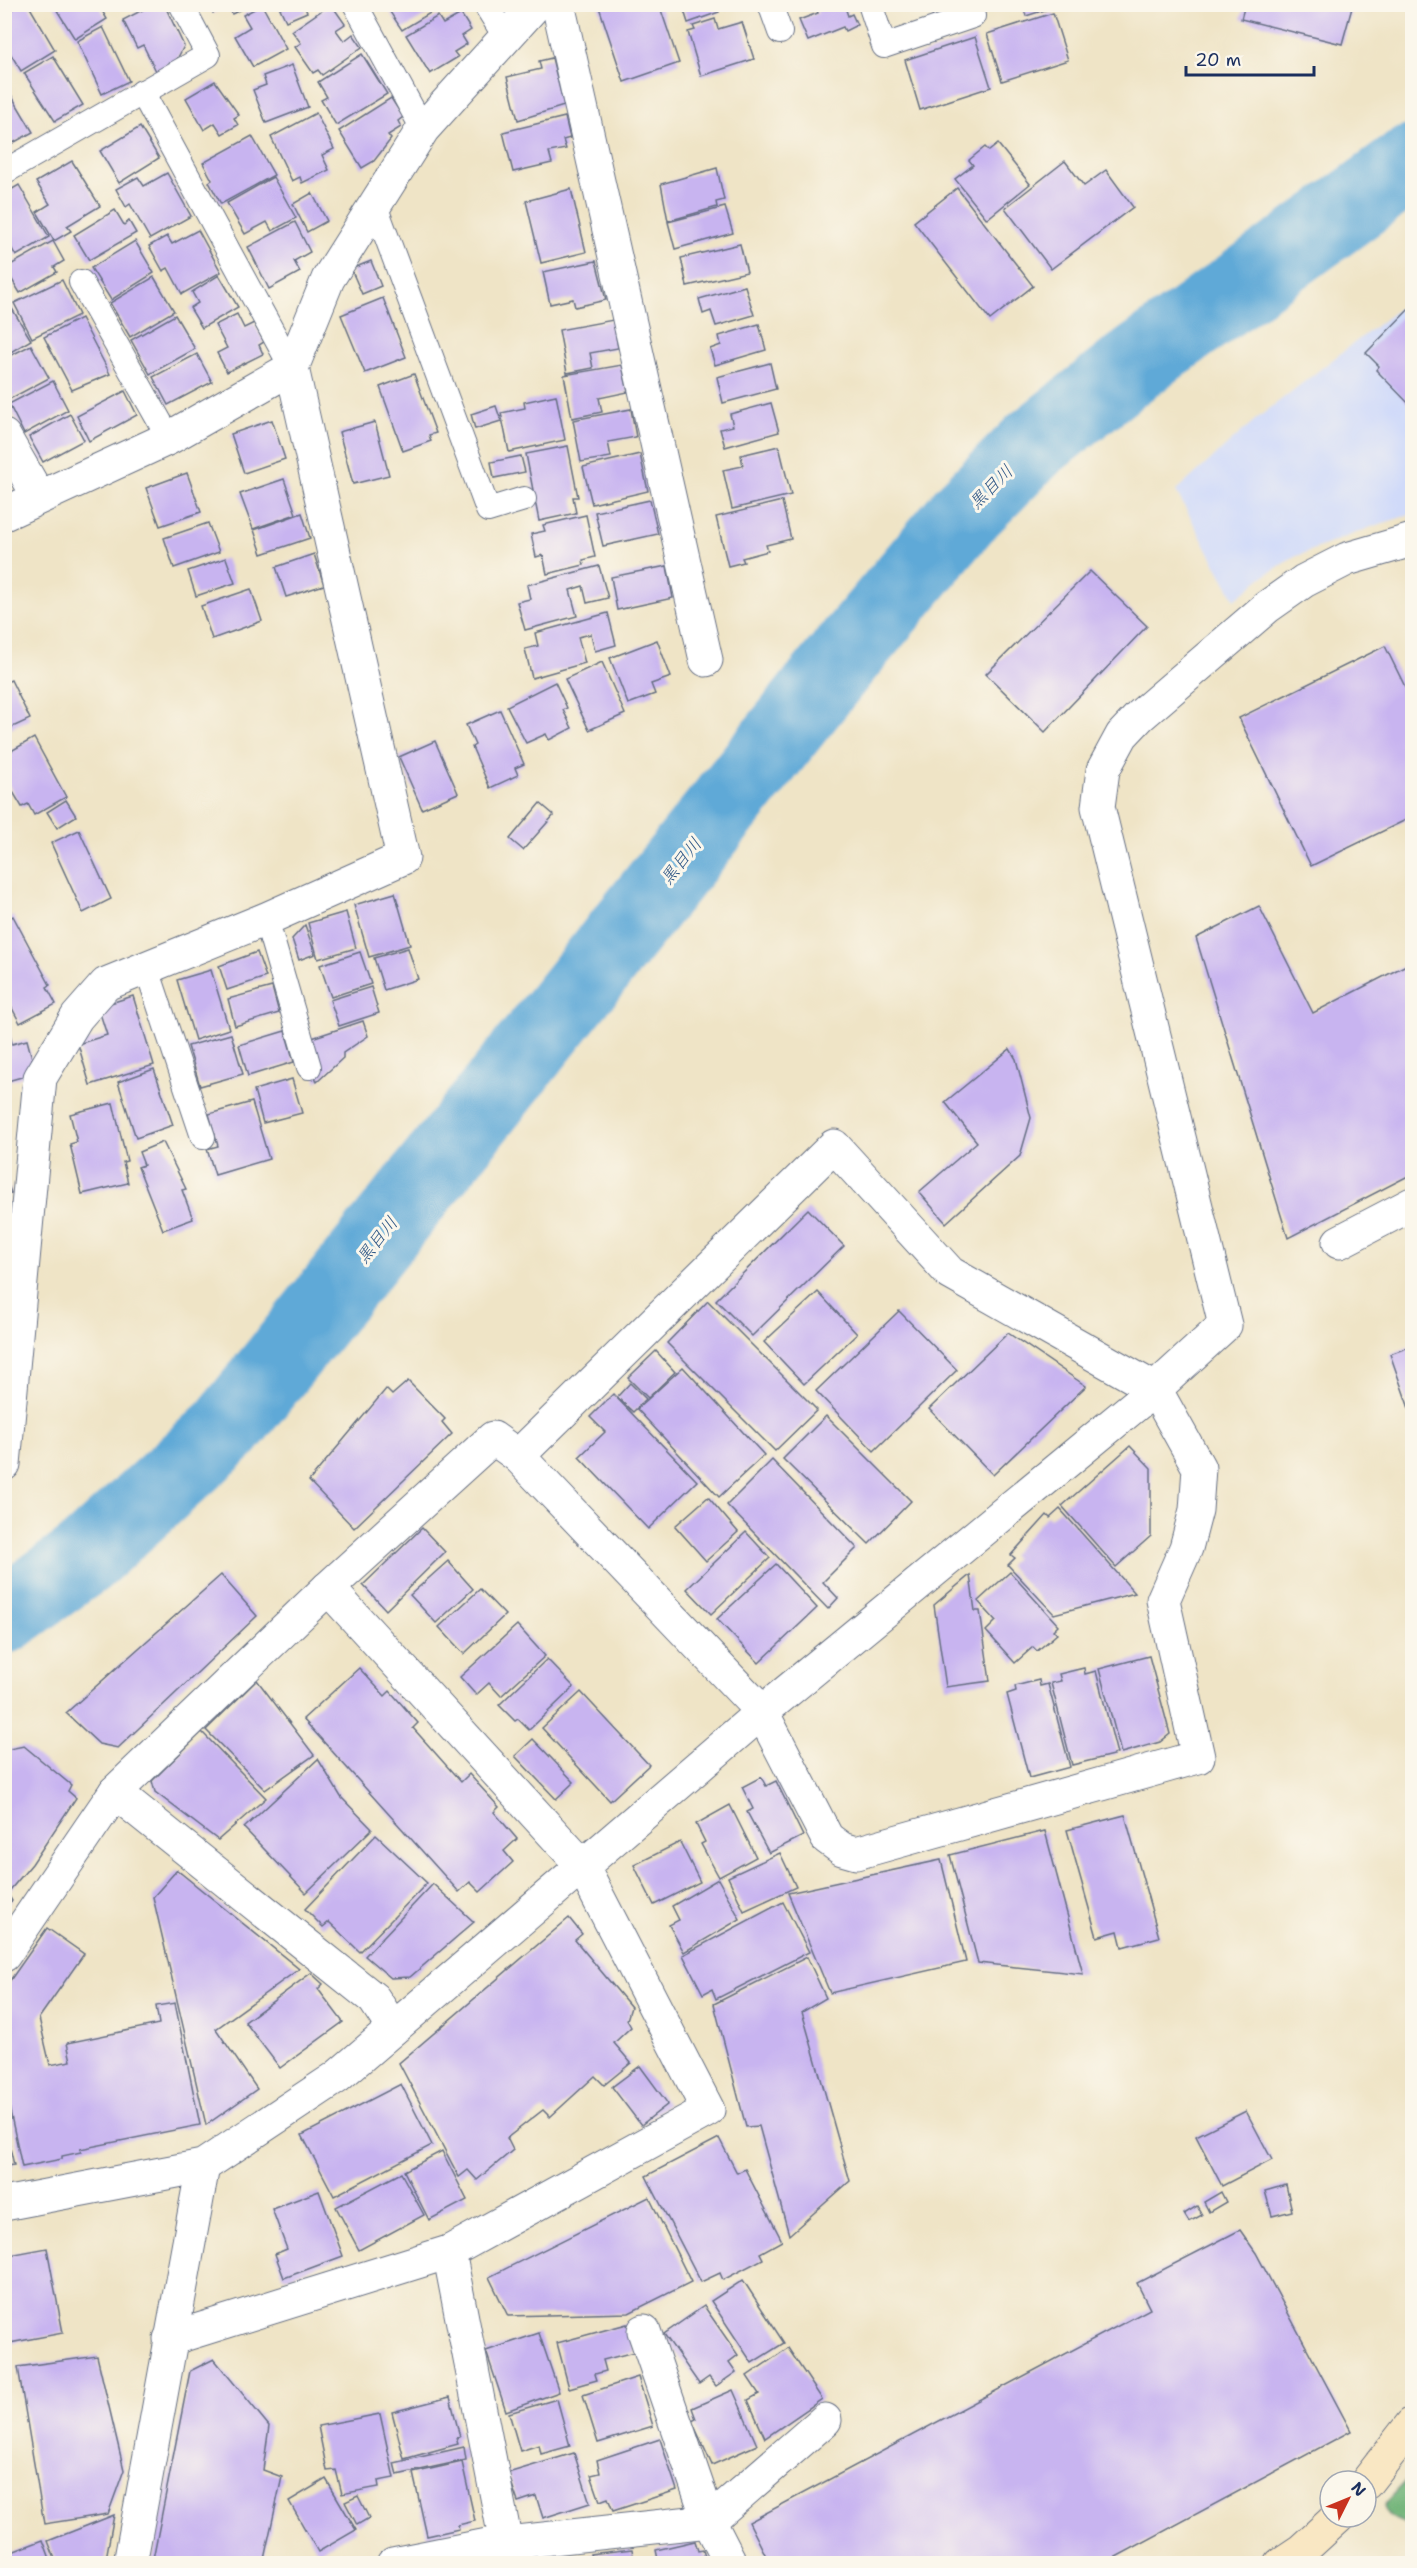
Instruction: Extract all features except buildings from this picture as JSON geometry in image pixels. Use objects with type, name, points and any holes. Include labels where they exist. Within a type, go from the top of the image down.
[{"type":"street","points":[[4,1464],[14,1255],[39,1078],[77,1017],[106,984],[266,919],[403,858],[292,368],[328,279],[374,203],[423,129],[536,4]]},
{"type":"street","points":[[558,4],[706,660]]},
{"type":"street","points":[[4,514],[169,438],[292,368]]},
{"type":"street","points":[[4,435],[39,497]]},
{"type":"street","points":[[4,2204],[203,2166],[337,2078],[581,1864],[1155,1389],[1225,1324],[1098,807],[1103,770],[1122,735],[1140,716],[1267,607],[1304,581],[1347,559],[1411,545]]},
{"type":"street","points":[[4,1955],[115,1792],[328,1588],[493,1438],[518,1456],[762,1712],[827,1838],[842,1849],[856,1853],[1198,1757],[1163,1600],[1186,1548],[1196,1510],[1199,1468],[1155,1389],[950,1273],[834,1146],[518,1456]]},
{"type":"street","points":[[1339,1242],[1413,1204]]},
{"type":"street","points":[[170,2339],[449,2252],[708,2110],[581,1864],[328,1588]]},
{"type":"street","points":[[115,1792],[374,1999],[393,2028]]},
{"type":"street","points":[[130,2564],[203,2166]]},
{"type":"street","points":[[449,2252],[506,2543]]},
{"type":"street","points":[[645,2331],[709,2521],[731,2564]]},
{"type":"street","points":[[393,2564],[506,2543],[709,2521],[825,2420]]},
{"type":"street","points":[[1377,2469],[1413,2424]]},
{"type":"street","points":[[1281,2564],[1302,2550],[1325,2529]]},
{"type":"lane","points":[[4,172],[208,55],[181,4]]},
{"type":"lane","points":[[355,4],[423,129]]},
{"type":"lane","points":[[484,4],[506,38]]},
{"type":"lane","points":[[770,4],[780,32]]},
{"type":"lane","points":[[870,4],[884,46],[973,16]]},
{"type":"lane","points":[[142,92],[292,368]]},
{"type":"lane","points":[[374,203],[489,510],[524,499]]},
{"type":"lane","points":[[81,282],[169,438]]},
{"type":"lane","points":[[266,919],[309,1067]]},
{"type":"lane","points":[[146,966],[203,1137]]},
{"type":"shaded area","points":[[1412,298],[1412,514],[1374,526],[1292,558],[1261,578],[1235,600],[1176,491],[1255,420]]},
{"type":"green space","points":[[1412,2475],[1412,2526],[1391,2517],[1384,2505]]},
{"type":"waterway","name":"黒目川","points":[[4,1616],[85,1558],[226,1429],[844,657],[965,513],[1034,444],[1126,371],[1412,163]]}]
